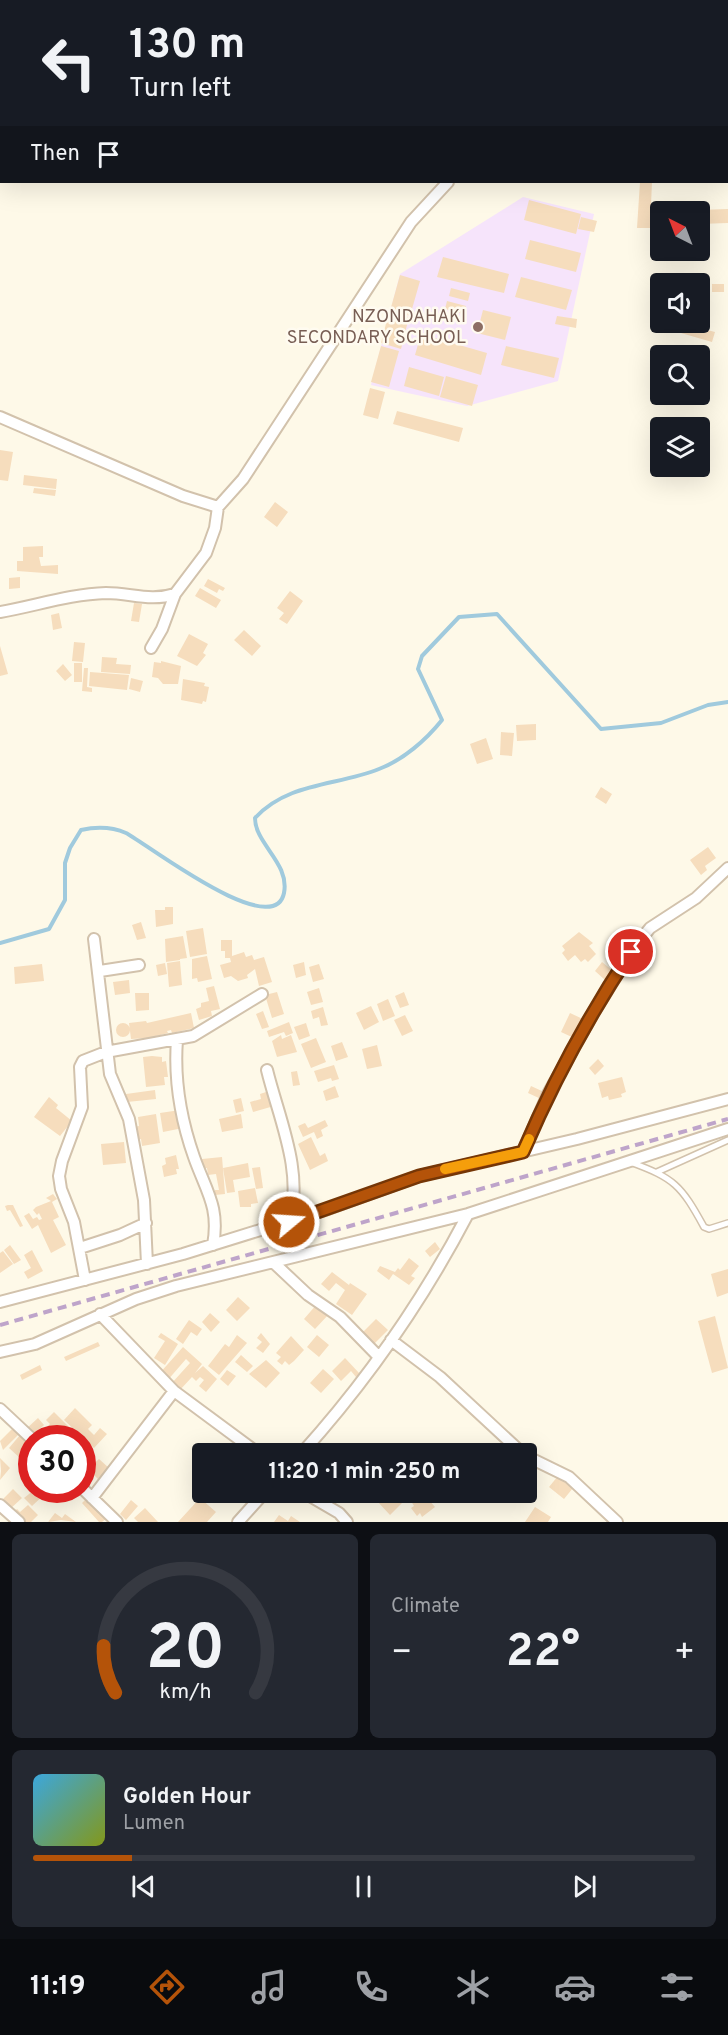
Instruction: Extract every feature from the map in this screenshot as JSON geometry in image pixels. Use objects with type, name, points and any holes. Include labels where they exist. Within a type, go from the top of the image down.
[{"type":"street","points":[[151,648],[162,629],[175,594],[206,553],[215,528],[218,507],[249,470],[411,222],[447,183]]},
{"type":"street","points":[[0,417],[183,496],[218,507]]},
{"type":"street","points":[[0,612],[77,596],[108,593],[152,599],[175,594]]},
{"type":"street","points":[[523,1152],[548,1094],[631,952],[650,928],[696,898],[728,868]]},
{"type":"street","points":[[94,939],[100,971],[106,1052],[110,1074],[129,1119],[146,1223],[147,1264]]},
{"type":"street","points":[[100,971],[139,964]]},
{"type":"street","points":[[85,1280],[80,1248],[59,1176],[62,1161],[82,1107],[80,1067],[83,1061],[106,1052],[177,1040],[193,1035],[221,1021],[262,994]]},
{"type":"street","points":[[177,1040],[177,1085],[188,1136],[215,1212],[217,1226],[213,1245]]},
{"type":"street","points":[[267,1070],[294,1174],[294,1206],[289,1222]]},
{"type":"street","points":[[0,1302],[213,1245],[289,1222],[419,1176],[523,1152],[728,1099]]},
{"type":"street","points":[[0,1352],[35,1344],[100,1314],[177,1286],[468,1214],[728,1129]]},
{"type":"street","points":[[311,1443],[340,1411],[391,1340],[468,1214]]},
{"type":"street","points":[[80,1248],[120,1235],[146,1223]]},
{"type":"street","points":[[274,1263],[308,1295],[340,1317],[379,1357]]},
{"type":"street","points":[[100,1314],[174,1391],[244,1443]]},
{"type":"street","points":[[391,1340],[440,1377],[512,1443]]},
{"type":"street","points":[[96,1493],[174,1391]]},
{"type":"street","points":[[0,1409],[18,1425]]},
{"type":"street","points":[[537,1461],[569,1478],[617,1522]]},
{"type":"street","points":[[96,1502],[117,1522]]},
{"type":"street","points":[[238,1522],[255,1503]]},
{"type":"street","points":[[321,1503],[347,1522]]},
{"type":"street","points":[[0,1505],[19,1522]]},
{"type":"lane","points":[[657,1172],[728,1140]]},
{"type":"lane","points":[[628,1162],[657,1172],[677,1184],[704,1227],[709,1229],[728,1223]]},
{"type":"shaded area","name":"NZONDAHAKI SECONDARY SCHOOL","points":[[523,197],[594,214],[558,381],[467,406],[371,385],[400,274]]},
{"type":"building","points":[[640,183],[652,183],[650,228],[637,228]]},
{"type":"building","points":[[529,200],[581,214],[576,234],[524,220]]},
{"type":"building","points":[[728,209],[728,223],[710,224],[710,210]]},
{"type":"building","points":[[581,217],[597,221],[594,232],[578,229]]},
{"type":"building","points":[[530,240],[581,253],[576,272],[525,259]]},
{"type":"building","points":[[443,257],[509,274],[504,293],[437,277]]},
{"type":"building","points":[[400,275],[420,281],[410,316],[390,311]]},
{"type":"building","points":[[521,277],[572,290],[566,310],[515,297]]},
{"type":"building","points":[[712,284],[724,284],[724,292],[712,292]]},
{"type":"building","points":[[451,288],[470,293],[468,301],[449,296]]},
{"type":"building","points":[[447,301],[466,306],[463,314],[445,309]]},
{"type":"building","points":[[483,310],[511,317],[505,340],[477,333]]},
{"type":"building","points":[[389,312],[409,317],[401,349],[381,343]]},
{"type":"building","points":[[557,316],[577,319],[576,328],[555,324]]},
{"type":"building","points":[[715,332],[712,342],[681,333]]},
{"type":"building","points":[[421,334],[487,353],[481,375],[415,355]]},
{"type":"building","points":[[381,346],[399,351],[389,387],[371,382]]},
{"type":"building","points":[[506,346],[559,358],[554,378],[501,365]]},
{"type":"building","points":[[409,367],[444,377],[439,396],[404,386]]},
{"type":"building","points":[[446,376],[478,385],[472,406],[440,397]]},
{"type":"building","points":[[370,388],[385,392],[378,419],[363,415]]},
{"type":"building","points":[[397,411],[463,428],[459,442],[393,424]]},
{"type":"building","points":[[0,450],[13,452],[8,481],[0,480]]},
{"type":"building","points":[[24,475],[57,479],[56,489],[23,485]]},
{"type":"building","points":[[34,488],[56,490],[55,496],[33,493]]},
{"type":"building","points":[[275,502],[288,512],[277,527],[264,517]]},
{"type":"building","points":[[43,546],[43,557],[39,557],[41,566],[58,565],[58,574],[17,571],[17,561],[23,561],[23,547]]},
{"type":"building","points":[[20,577],[20,588],[9,589],[9,578]]},
{"type":"building","points":[[208,579],[225,588],[223,591],[219,589],[217,593],[204,586]]},
{"type":"building","points":[[200,588],[221,600],[216,608],[195,596]]},
{"type":"building","points":[[290,591],[303,601],[287,624],[279,619],[284,613],[277,608]]},
{"type":"building","points":[[134,603],[142,604],[139,622],[131,621]]},
{"type":"building","points":[[59,613],[62,628],[53,630],[51,615]]},
{"type":"building","points":[[244,630],[261,646],[252,656],[234,640]]},
{"type":"building","points":[[189,634],[208,644],[203,653],[206,655],[197,666],[177,656]]},
{"type":"building","points":[[74,642],[85,643],[83,662],[72,661]]},
{"type":"building","points":[[0,646],[8,674],[0,676]]},
{"type":"building","points":[[102,657],[117,658],[116,664],[131,665],[130,674],[101,672]]},
{"type":"building","points":[[161,661],[181,666],[178,684],[163,684],[158,678],[152,677],[154,662],[161,663]]},
{"type":"building","points":[[74,663],[82,663],[82,682],[74,682]]},
{"type":"building","points":[[63,664],[72,675],[65,681],[56,671]]},
{"type":"building","points":[[84,668],[88,668],[87,687],[92,688],[92,692],[82,691]]},
{"type":"building","points":[[90,672],[129,675],[127,690],[89,686]]},
{"type":"building","points":[[131,678],[143,681],[140,692],[129,689]]},
{"type":"building","points":[[183,679],[205,683],[204,686],[209,687],[206,702],[203,701],[202,704],[181,700]]},
{"type":"building","points":[[536,724],[536,740],[517,741],[516,725]]},
{"type":"building","points":[[501,732],[514,733],[512,756],[500,755]]},
{"type":"building","points":[[486,738],[493,759],[477,764],[470,744]]},
{"type":"building","points":[[601,787],[612,794],[606,804],[595,797]]},
{"type":"building","points":[[708,847],[716,858],[705,866],[707,870],[701,875],[690,860]]},
{"type":"building","points":[[165,907],[173,907],[173,924],[156,927],[155,910],[165,910]]},
{"type":"building","points":[[141,922],[146,938],[137,940],[132,925]]},
{"type":"building","points":[[203,928],[207,954],[190,957],[186,931]]},
{"type":"building","points":[[579,932],[593,943],[589,946],[596,954],[588,962],[585,959],[581,962],[575,955],[568,961],[562,953],[565,950],[562,946]]},
{"type":"building","points":[[183,936],[187,958],[166,962],[165,939]]},
{"type":"building","points":[[221,940],[232,940],[232,956],[244,952],[246,957],[252,955],[254,960],[264,957],[272,982],[259,986],[255,969],[247,975],[248,978],[238,981],[231,976],[224,978],[220,965],[231,962],[230,958],[225,958],[225,951],[221,951]]},
{"type":"building","points":[[207,956],[212,979],[198,982],[197,978],[192,979],[192,959]]},
{"type":"building","points":[[180,961],[182,985],[169,987],[167,963]]},
{"type":"building","points":[[304,962],[306,975],[296,978],[293,965]]},
{"type":"building","points":[[602,962],[613,971],[605,980],[595,971]]},
{"type":"building","points":[[165,963],[167,974],[158,976],[156,965]]},
{"type":"building","points":[[42,964],[44,981],[15,984],[14,967]]},
{"type":"building","points":[[319,964],[324,979],[313,982],[309,967]]},
{"type":"building","points":[[129,980],[130,993],[115,995],[113,982]]},
{"type":"building","points":[[214,986],[220,1009],[211,1011],[212,1016],[199,1020],[196,1009],[201,1007],[201,1003],[209,1001],[206,988]]},
{"type":"building","points":[[319,988],[323,1002],[311,1005],[307,992]]},
{"type":"building","points":[[277,992],[284,1014],[272,1018],[265,995]]},
{"type":"building","points":[[404,992],[409,1005],[400,1008],[395,996]]},
{"type":"building","points":[[135,993],[149,993],[149,1010],[136,1011]]},
{"type":"building","points":[[388,999],[395,1016],[383,1021],[377,1004]]},
{"type":"building","points":[[371,1006],[379,1022],[364,1030],[356,1013]]},
{"type":"building","points":[[323,1007],[328,1025],[321,1026],[319,1017],[313,1019],[311,1011]]},
{"type":"building","points":[[263,1011],[269,1027],[262,1029],[256,1014]]},
{"type":"building","points":[[191,1013],[194,1028],[172,1033],[171,1030],[149,1038],[131,1039],[129,1023],[146,1021],[147,1023]]},
{"type":"building","points":[[570,1013],[585,1020],[576,1039],[561,1032]]},
{"type":"building","points":[[405,1015],[413,1031],[402,1036],[394,1020]]},
{"type":"building","points":[[289,1022],[293,1033],[286,1036],[284,1032],[269,1037],[267,1031]]},
{"type":"building","points":[[123,1023],[128,1025],[130,1030],[128,1035],[123,1037],[118,1035],[116,1030],[118,1025]]},
{"type":"building","points":[[306,1023],[310,1036],[299,1040],[294,1027]]},
{"type":"building","points":[[281,1035],[282,1039],[291,1035],[297,1052],[277,1057],[272,1041]]},
{"type":"building","points":[[316,1038],[326,1062],[311,1068],[301,1044]]},
{"type":"building","points":[[342,1042],[348,1057],[336,1061],[331,1046]]},
{"type":"building","points":[[377,1045],[382,1066],[367,1069],[362,1049]]},
{"type":"building","points":[[143,1057],[162,1057],[162,1062],[166,1061],[168,1077],[164,1077],[165,1085],[146,1087]]},
{"type":"building","points":[[598,1059],[604,1066],[595,1075],[589,1068]]},
{"type":"building","points":[[334,1065],[339,1079],[332,1081],[331,1078],[318,1082],[314,1071]]},
{"type":"building","points":[[297,1071],[300,1085],[293,1086],[291,1072]]},
{"type":"building","points":[[622,1077],[626,1092],[621,1094],[622,1097],[609,1100],[608,1096],[602,1098],[598,1083]]},
{"type":"building","points":[[335,1086],[339,1097],[326,1101],[323,1091]]},
{"type":"building","points":[[531,1086],[544,1092],[541,1099],[528,1093]]},
{"type":"building","points":[[155,1090],[156,1099],[127,1102],[126,1094]]},
{"type":"building","points":[[269,1091],[274,1106],[253,1112],[250,1102],[261,1099],[260,1094]]},
{"type":"building","points":[[49,1097],[58,1105],[56,1108],[72,1121],[60,1136],[34,1117]]},
{"type":"building","points":[[241,1098],[244,1111],[236,1113],[233,1100]]},
{"type":"building","points":[[180,1110],[183,1128],[163,1132],[160,1113]]},
{"type":"building","points":[[156,1114],[160,1143],[142,1146],[141,1139],[136,1140],[134,1127],[139,1126],[138,1117]]},
{"type":"building","points":[[241,1114],[243,1128],[222,1132],[219,1119]]},
{"type":"building","points":[[325,1120],[328,1126],[321,1130],[323,1136],[317,1139],[314,1132],[303,1137],[298,1126],[305,1123],[308,1128]]},
{"type":"building","points":[[311,1137],[320,1156],[325,1153],[328,1161],[310,1170],[298,1144]]},
{"type":"building","points":[[124,1142],[126,1163],[103,1165],[101,1144]]},
{"type":"building","points":[[176,1155],[179,1169],[176,1169],[177,1174],[164,1177],[162,1166],[166,1164],[165,1158]]},
{"type":"building","points":[[222,1157],[225,1194],[215,1195],[215,1190],[219,1190],[216,1174],[208,1175],[207,1168],[203,1169],[202,1159]]},
{"type":"building","points":[[248,1163],[250,1177],[233,1180],[235,1192],[227,1193],[223,1168]]},
{"type":"building","points":[[260,1167],[263,1188],[256,1189],[252,1168]]},
{"type":"building","points":[[255,1188],[258,1203],[251,1204],[251,1207],[240,1207],[238,1191]]},
{"type":"building","points":[[53,1194],[57,1199],[52,1202],[59,1217],[53,1220],[66,1245],[51,1253],[38,1225],[32,1229],[24,1216],[29,1213],[33,1219],[37,1217],[39,1220],[42,1219],[39,1213],[37,1215],[33,1210],[51,1201],[46,1198]]},
{"type":"building","points":[[13,1205],[23,1226],[20,1227],[10,1210],[7,1211],[5,1206]]},
{"type":"building","points":[[435,1242],[440,1249],[430,1257],[425,1251]]},
{"type":"building","points":[[10,1245],[21,1260],[14,1264],[4,1250]]},
{"type":"building","points":[[32,1250],[43,1271],[28,1279],[24,1272],[31,1268],[24,1255]]},
{"type":"building","points":[[3,1251],[13,1264],[0,1273],[0,1253]]},
{"type":"building","points":[[409,1258],[419,1266],[411,1276],[415,1278],[409,1285],[393,1274],[389,1280],[377,1271],[380,1266],[395,1272],[398,1268],[400,1270]]},
{"type":"building","points":[[728,1269],[728,1293],[717,1297],[711,1274]]},
{"type":"building","points":[[332,1272],[349,1285],[350,1283],[367,1294],[352,1315],[336,1304],[345,1290],[336,1283],[329,1291],[321,1284]]},
{"type":"building","points":[[238,1297],[250,1308],[237,1321],[226,1310]]},
{"type":"building","points":[[317,1304],[329,1314],[315,1329],[304,1319]]},
{"type":"building","points":[[210,1313],[220,1322],[211,1332],[202,1322]]},
{"type":"building","points":[[715,1316],[728,1368],[712,1373],[698,1321]]},
{"type":"building","points":[[376,1319],[388,1330],[372,1346],[360,1335]]},
{"type":"building","points":[[189,1320],[202,1329],[197,1336],[191,1332],[183,1344],[176,1339]]},
{"type":"building","points":[[161,1333],[178,1344],[165,1365],[154,1358],[165,1341],[158,1337]]},
{"type":"building","points":[[261,1333],[270,1344],[263,1353],[256,1348],[262,1342],[257,1338]]},
{"type":"building","points":[[237,1335],[247,1343],[219,1375],[208,1366],[225,1344],[229,1347]]},
{"type":"building","points":[[317,1335],[329,1345],[319,1357],[307,1347]]},
{"type":"building","points":[[291,1336],[304,1350],[289,1365],[285,1361],[282,1365],[277,1361],[281,1357],[276,1353]]},
{"type":"building","points":[[98,1342],[100,1346],[66,1361],[64,1357]]},
{"type":"building","points":[[183,1347],[202,1364],[195,1373],[203,1366],[217,1379],[206,1392],[199,1386],[204,1380],[200,1377],[196,1381],[192,1377],[179,1391],[171,1384],[190,1363],[186,1359],[167,1381],[159,1374]]},
{"type":"building","points":[[241,1355],[253,1366],[247,1372],[235,1362]]},
{"type":"building","points":[[345,1358],[360,1374],[356,1377],[351,1371],[341,1381],[332,1371]]},
{"type":"building","points":[[266,1360],[280,1373],[266,1388],[249,1374]]},
{"type":"building","points":[[40,1365],[42,1370],[22,1380],[20,1375]]},
{"type":"building","points":[[323,1369],[334,1379],[321,1393],[310,1383]]},
{"type":"building","points":[[227,1370],[236,1376],[228,1386],[220,1379]]},
{"type":"building","points":[[75,1408],[92,1425],[69,1425],[64,1420]]},
{"type":"building","points":[[54,1412],[67,1425],[49,1425],[46,1420]]},
{"type":"building","points":[[38,1418],[44,1425],[30,1425]]},
{"type":"building","points":[[13,1428],[18,1433],[3,1450],[0,1441]]},
{"type":"building","points":[[100,1428],[107,1434],[96,1446],[96,1433]]},
{"type":"building","points":[[18,1437],[18,1456],[9,1448]]},
{"type":"building","points":[[0,1458],[10,1468],[0,1480],[1,1471]]},
{"type":"building","points":[[99,1459],[109,1468],[98,1479],[96,1477],[96,1462]]},
{"type":"building","points":[[558,1476],[573,1488],[564,1499],[549,1487]]},
{"type":"building","points":[[13,1489],[18,1494],[18,1502],[9,1510],[0,1502]]},
{"type":"building","points":[[131,1500],[138,1506],[126,1520],[120,1514]]},
{"type":"building","points":[[82,1503],[93,1503],[107,1518],[99,1522]]},
{"type":"building","points":[[195,1503],[206,1503],[216,1512],[207,1522],[178,1522]]},
{"type":"building","points":[[379,1503],[402,1503],[390,1515]]},
{"type":"building","points":[[412,1503],[432,1503],[435,1507],[422,1517],[420,1513],[417,1516],[411,1508],[414,1506]]},
{"type":"building","points":[[28,1505],[38,1515],[31,1522],[25,1522],[14,1512],[17,1509],[20,1512]]},
{"type":"building","points":[[535,1507],[551,1517],[548,1522],[525,1522]]},
{"type":"building","points":[[145,1508],[158,1522],[138,1522],[134,1518]]},
{"type":"building","points":[[55,1513],[62,1518],[65,1514],[76,1522],[61,1520],[48,1522]]},
{"type":"building","points":[[279,1515],[288,1521],[291,1516],[300,1522],[274,1522]]},
{"type":"waterway","points":[[0,943],[49,929],[65,900],[65,863],[70,848],[81,830],[86,829],[109,829],[126,833],[181,869],[234,898],[258,906],[275,905],[284,893],[282,872],[260,836],[255,818],[268,806],[298,791],[363,775],[388,765],[414,749],[429,735],[442,720],[418,669],[422,656],[459,617],[497,614],[601,729],[661,723],[708,705],[728,702]]},
{"type":"railway","points":[[0,1325],[728,1119]]},
{"type":"slow traffic","points":[[445,1169],[523,1152],[529,1139]]},
{"type":"place","name":"NZONDAHAKI SECONDARY SCHOOL","points":[[478,327]]},
{"type":"route","points":[[289,1222],[419,1176],[523,1152],[548,1094],[610,984],[631,952]]}]
